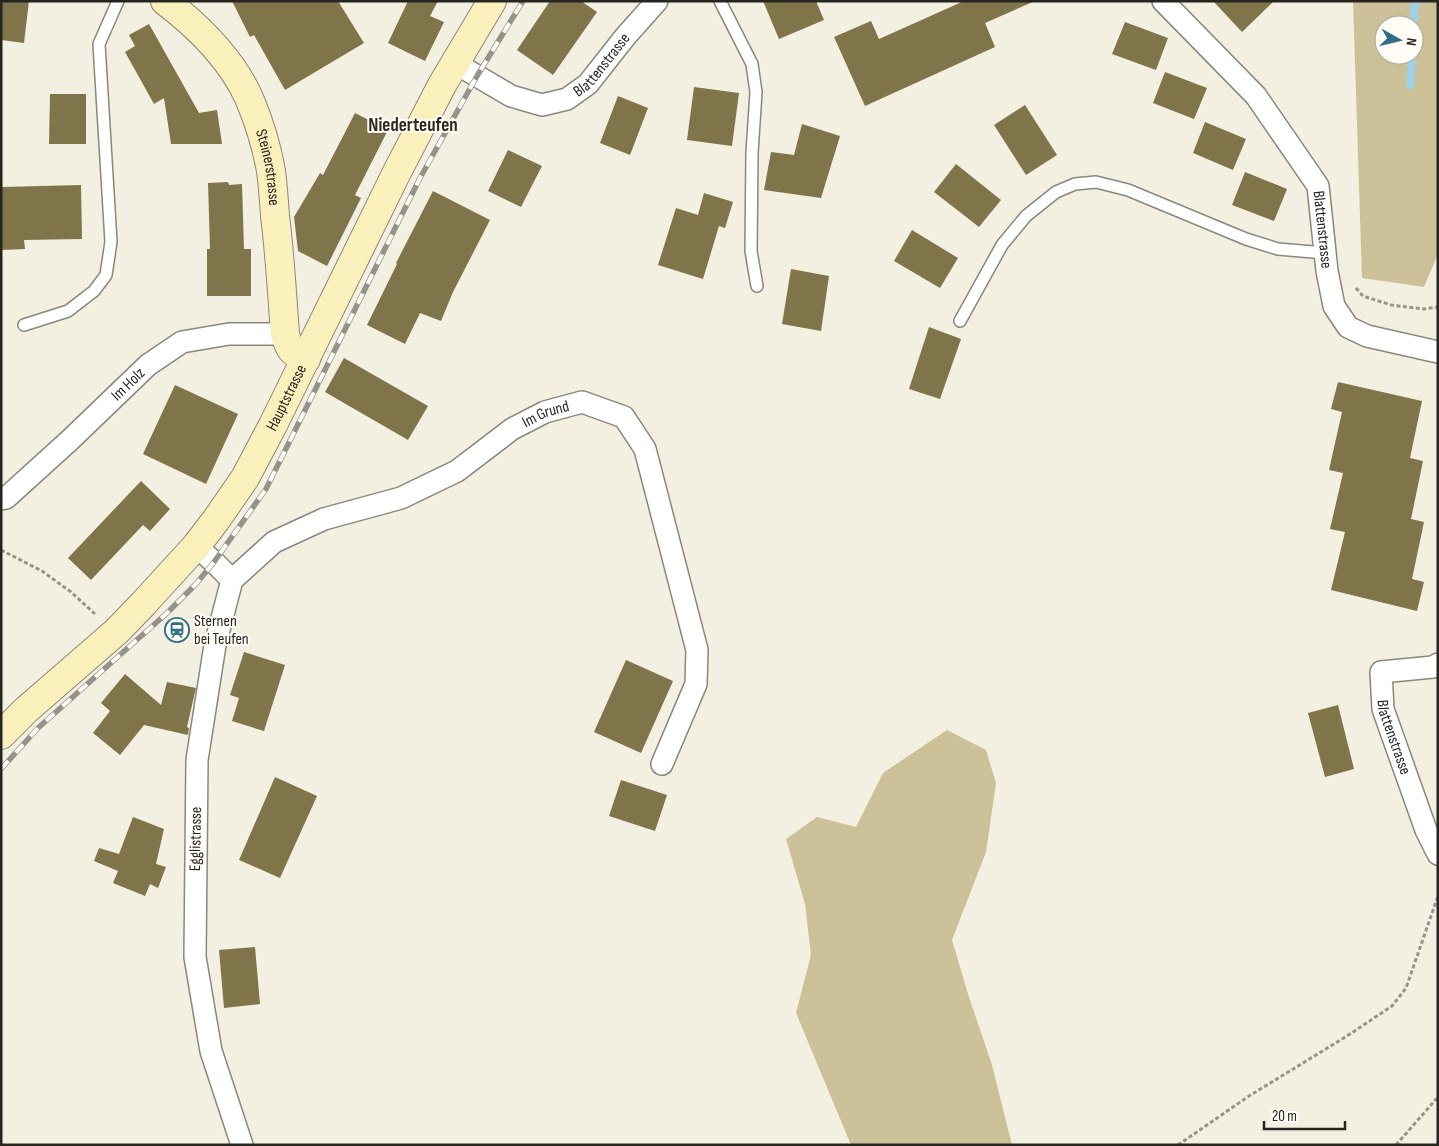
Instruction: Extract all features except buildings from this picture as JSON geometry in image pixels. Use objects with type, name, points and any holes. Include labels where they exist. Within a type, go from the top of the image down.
[{"type":"street","name":"Steinerstrasse","points":[[165,1],[186,17],[209,39],[230,65],[249,97],[270,170],[285,334],[292,352],[306,359]]},
{"type":"street","name":"Hauptstrasse","points":[[1,735],[26,710],[126,622],[196,546],[245,478],[306,359],[396,174],[454,63],[492,1]]},
{"type":"street","name":"Blattenstrasse","points":[[454,63],[511,96],[542,105],[567,99],[588,84],[657,1]]},
{"type":"street","name":"Blattenstrasse","points":[[1163,1],[1256,96],[1318,186],[1325,253],[1334,306],[1348,327],[1367,336],[1438,352]]},
{"type":"street","name":"Im Holz","points":[[1,499],[6,498],[70,440],[148,365],[182,342],[229,334],[285,334]]},
{"type":"street","name":"Im Grund","points":[[232,580],[274,542],[324,519],[401,498],[457,471],[512,430],[545,412],[582,402],[624,417],[645,449],[697,650],[696,684],[662,764]]},
{"type":"street","points":[[196,546],[232,580]]},
{"type":"street","name":"Egglistrasse","points":[[232,580],[215,645],[197,760],[195,957],[211,1051],[242,1145]]},
{"type":"street","name":"Blattenstrasse","points":[[1438,664],[1433,667],[1380,672],[1383,709],[1426,830],[1438,854]]},
{"type":"lane","points":[[24,325],[68,310],[94,291],[106,275],[111,242],[99,44],[118,1]]},
{"type":"lane","points":[[720,1],[752,64],[756,92],[752,153],[751,251],[757,286]]},
{"type":"lane","points":[[960,321],[1002,245],[1026,216],[1056,192],[1075,184],[1096,182],[1128,190],[1246,239],[1278,249],[1325,253]]},
{"type":"path","points":[[1325,253],[1363,296],[1391,305],[1424,309],[1438,307]]},
{"type":"path","points":[[1,550],[42,571],[71,592],[100,618]]},
{"type":"path","points":[[1178,1145],[1249,1096],[1392,1006],[1406,988],[1438,896]]},
{"type":"path","points":[[1396,1145],[1438,1097]]},
{"type":"shaded area","points":[[1353,1],[1438,1],[1438,254],[1424,287],[1362,278]]},
{"type":"shaded area","points":[[947,730],[986,750],[996,783],[986,852],[952,940],[992,1065],[1012,1145],[851,1145],[796,1013],[811,955],[805,904],[786,839],[817,817],[856,827],[883,773]]},
{"type":"waterway","points":[[1414,15],[1415,1]]},
{"type":"waterway","points":[[1410,85],[1411,65]]},
{"type":"railway","points":[[1,769],[38,728],[167,613],[196,584],[266,489],[420,178],[477,76],[523,1]]},
{"type":"place","name":"Sternen bei Teufen","points":[[177,630]]},
{"type":"district","name":"Niederteufen","points":[[413,125]]}]
